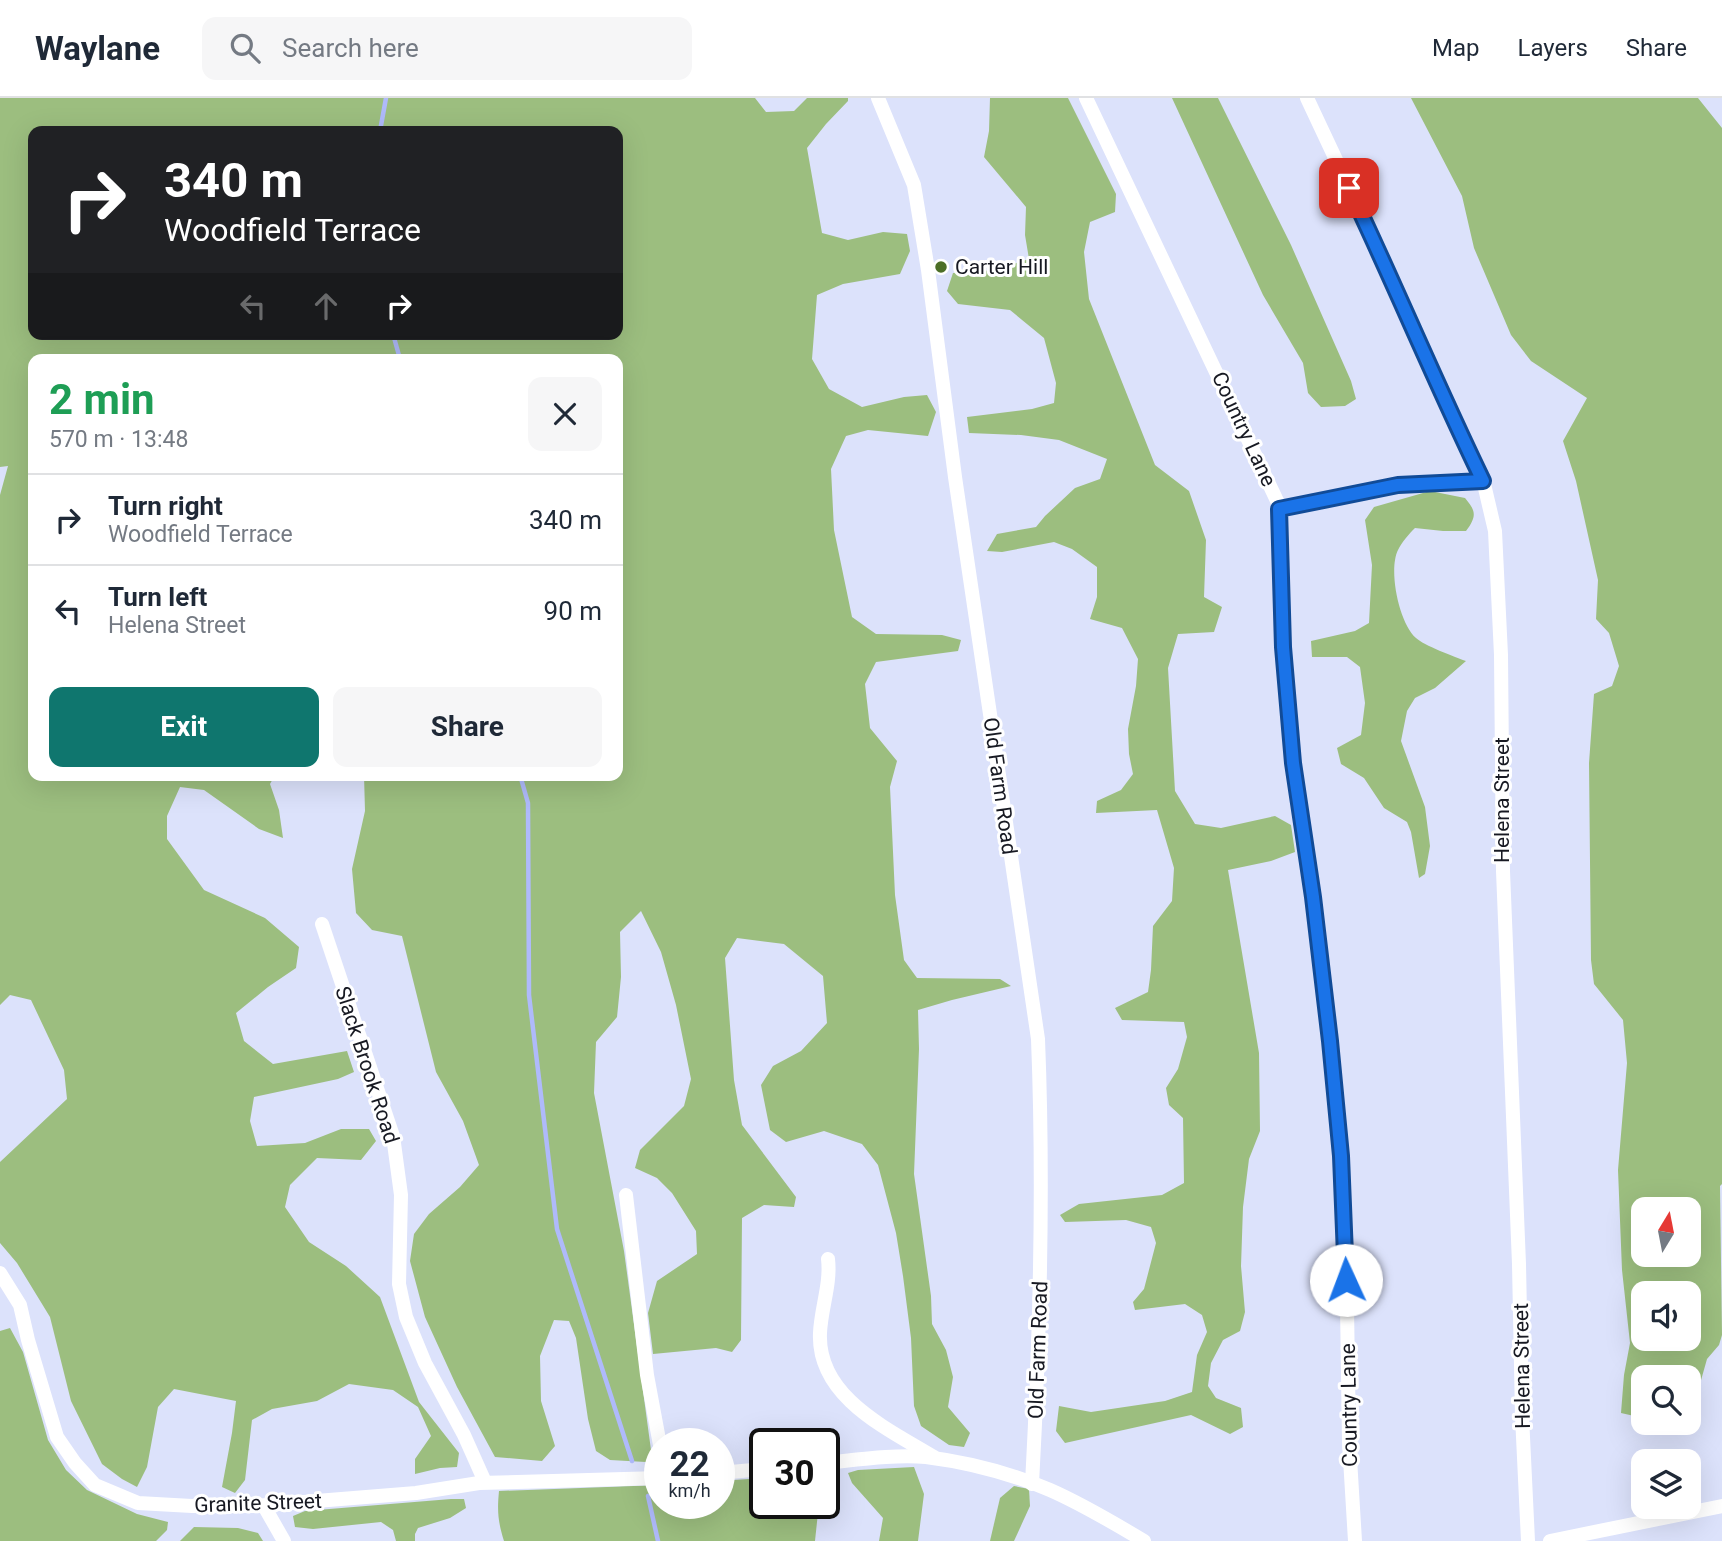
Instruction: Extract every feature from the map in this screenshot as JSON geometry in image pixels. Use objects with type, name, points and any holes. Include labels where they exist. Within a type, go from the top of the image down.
[{"type":"street","name":"Old Farm Road","points":[[878,98],[914,185],[1038,1039],[1039,1359],[1032,1484]]},
{"type":"street","name":"Country Lane","points":[[1086,98],[1279,505],[1283,647],[1293,763],[1313,897],[1341,1156],[1349,1442],[1355,1541]]},
{"type":"street","name":"Helena Street","points":[[1307,98],[1483,481],[1495,531],[1501,655],[1503,871],[1528,1541]]},
{"type":"street","points":[[1279,509],[1398,485],[1483,481]]},
{"type":"street","name":"Slack Brook Road","points":[[321,924],[393,1136],[401,1195],[399,1284],[406,1317],[425,1363],[464,1435],[485,1482]]},
{"type":"street","points":[[626,1195],[647,1376],[657,1428]]},
{"type":"street","points":[[828,1258],[820,1334],[821,1354],[826,1370],[844,1394],[871,1419],[938,1460]]},
{"type":"street","name":"Granite Street","points":[[0,1273],[20,1305],[57,1437],[95,1485],[138,1503],[264,1506],[416,1493],[485,1482],[644,1478]]},
{"type":"street","points":[[840,1461],[925,1457],[1005,1474],[1062,1496],[1144,1541]]},
{"type":"street","points":[[264,1506],[284,1541]]},
{"type":"street","points":[[1550,1541],[1722,1506]]},
{"type":"green space","points":[[0,98],[755,98],[766,112],[794,111],[807,98],[848,98],[807,148],[822,233],[848,240],[883,232],[907,234],[910,251],[900,274],[843,284],[817,295],[812,359],[829,389],[862,407],[904,397],[927,395],[936,412],[928,436],[868,430],[846,436],[831,469],[834,530],[852,617],[876,634],[942,635],[961,640],[958,651],[876,662],[865,684],[870,728],[897,761],[890,787],[895,895],[904,960],[917,978],[1000,979],[1011,986],[918,1010],[914,1174],[931,1296],[932,1324],[946,1350],[953,1377],[948,1407],[970,1433],[964,1447],[949,1445],[921,1426],[914,1406],[911,1338],[903,1276],[896,1233],[878,1165],[862,1144],[824,1131],[786,1142],[770,1130],[761,1085],[773,1066],[801,1051],[827,1023],[823,976],[784,944],[737,938],[725,958],[734,1080],[742,1125],[796,1197],[794,1207],[764,1205],[742,1218],[741,1340],[732,1352],[716,1348],[653,1354],[648,1313],[657,1281],[697,1254],[696,1231],[672,1193],[657,1178],[635,1168],[640,1150],[684,1106],[691,1079],[676,1005],[661,952],[641,911],[620,932],[621,977],[617,1017],[596,1042],[594,1093],[624,1251],[648,1428],[644,1428],[644,1462],[610,1460],[596,1451],[588,1419],[576,1338],[569,1321],[554,1320],[540,1356],[541,1401],[555,1446],[542,1461],[495,1457],[457,1387],[425,1317],[410,1261],[414,1234],[429,1214],[460,1187],[479,1165],[463,1121],[436,1072],[402,936],[372,930],[356,913],[352,869],[365,811],[364,781],[623,781],[623,354],[28,354],[28,781],[272,781],[270,784],[279,810],[283,838],[259,829],[204,790],[180,787],[167,816],[167,839],[204,890],[265,918],[299,947],[296,968],[236,1013],[244,1041],[273,1064],[347,1051],[354,1072],[338,1079],[254,1097],[250,1121],[257,1146],[305,1143],[341,1129],[369,1129],[376,1141],[361,1160],[317,1158],[290,1185],[285,1207],[309,1242],[346,1266],[380,1297],[419,1402],[459,1453],[457,1467],[415,1474],[415,1459],[431,1436],[418,1407],[393,1390],[349,1384],[317,1401],[272,1409],[252,1420],[245,1480],[235,1493],[222,1487],[236,1401],[174,1389],[158,1407],[147,1467],[137,1487],[102,1464],[71,1401],[50,1317],[17,1263],[0,1243],[0,1162],[67,1099],[64,1070],[31,1000],[10,995],[0,1005],[0,495],[8,466],[0,467]]},
{"type":"green space","points":[[990,98],[1068,98],[1116,194],[1115,212],[1090,222],[1084,252],[1089,299],[1155,465],[1189,491],[1206,540],[1204,597],[1222,607],[1214,632],[1178,634],[1168,668],[1175,791],[1195,824],[1221,828],[1275,816],[1291,825],[1295,852],[1271,861],[1228,870],[1259,1053],[1260,1131],[1249,1159],[1243,1207],[1241,1266],[1245,1312],[1240,1331],[1223,1340],[1211,1363],[1208,1386],[1216,1398],[1241,1408],[1243,1427],[1230,1434],[1191,1415],[1065,1443],[1056,1431],[1059,1406],[1091,1412],[1165,1401],[1192,1392],[1197,1355],[1207,1332],[1202,1315],[1185,1304],[1135,1310],[1133,1302],[1144,1289],[1156,1243],[1151,1227],[1126,1220],[1065,1222],[1060,1215],[1079,1204],[1162,1195],[1184,1183],[1183,1118],[1169,1105],[1166,1088],[1178,1069],[1187,1037],[1184,1022],[1122,1020],[1115,1008],[1148,992],[1153,926],[1172,901],[1174,868],[1157,810],[1096,813],[1097,801],[1121,790],[1133,774],[1128,729],[1138,659],[1122,628],[1090,619],[1097,597],[1097,567],[1072,549],[1054,542],[1002,552],[987,551],[997,534],[1036,527],[1075,488],[1100,479],[1107,459],[1059,440],[969,433],[967,417],[1032,409],[1054,403],[1056,383],[1044,338],[1010,310],[958,304],[947,291],[953,273],[995,270],[1029,259],[1025,235],[1026,207],[984,157],[989,131]]},
{"type":"green space","points":[[1172,98],[1218,98],[1291,245],[1351,381],[1356,399],[1345,406],[1321,407],[1308,393],[1303,363],[1263,295]]},
{"type":"green space","points":[[1411,98],[1698,98],[1722,128],[1722,1335],[1719,1345],[1707,1359],[1701,1380],[1701,1365],[1631,1365],[1631,1415],[1621,1413],[1630,1343],[1622,1270],[1618,1170],[1627,1063],[1623,1020],[1594,984],[1591,960],[1589,763],[1594,694],[1612,686],[1619,666],[1609,633],[1596,619],[1598,580],[1576,481],[1563,441],[1587,398],[1531,361],[1511,335],[1474,248],[1462,196]]},
{"type":"green space","points":[[1430,491],[1465,498],[1474,514],[1466,531],[1415,528],[1398,550],[1395,559],[1397,596],[1410,631],[1425,644],[1466,661],[1435,688],[1415,698],[1407,711],[1401,741],[1425,807],[1430,846],[1425,874],[1419,878],[1407,822],[1384,808],[1364,778],[1341,764],[1337,748],[1361,735],[1365,703],[1360,667],[1347,657],[1312,657],[1311,641],[1355,631],[1369,623],[1372,565],[1365,520],[1374,507]]},
{"type":"green space","points":[[10,1328],[23,1352],[48,1440],[66,1470],[87,1490],[137,1514],[168,1522],[167,1530],[156,1541],[0,1541],[0,1331]]},
{"type":"green space","points":[[914,1467],[924,1494],[918,1541],[879,1541],[883,1518],[852,1483],[848,1473]]},
{"type":"green space","points":[[749,1479],[749,1519],[817,1519],[815,1541],[504,1541],[499,1522],[499,1491],[644,1486],[644,1519],[735,1519],[735,1480]]},
{"type":"green space","points":[[1014,1486],[1029,1489],[1030,1506],[1014,1541],[990,1541],[1000,1498]]},
{"type":"green space","points":[[464,1499],[466,1508],[450,1518],[418,1528],[415,1541],[396,1541],[393,1530],[381,1522],[313,1529],[295,1527],[293,1516],[305,1511]]},
{"type":"green space","points":[[194,1527],[238,1528],[258,1533],[263,1541],[180,1541]]},
{"type":"waterway","points":[[381,126],[386,98]]},
{"type":"waterway","points":[[395,340],[399,354]]},
{"type":"waterway","points":[[522,781],[528,803],[529,995],[557,1229],[632,1461]]},
{"type":"waterway","points":[[653,1519],[658,1541]]},
{"type":"place","name":"Carter Hill","points":[[941,267]]},
{"type":"route","points":[[1346,1280],[1341,1156],[1330,1041],[1313,897],[1293,763],[1283,647],[1279,509],[1398,485],[1483,481],[1349,188]]}]
